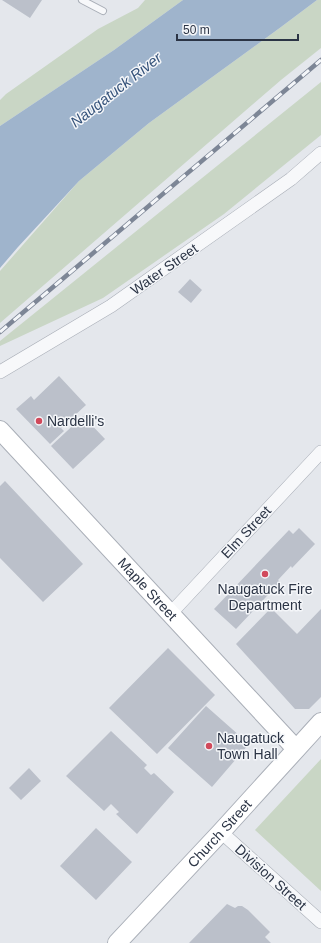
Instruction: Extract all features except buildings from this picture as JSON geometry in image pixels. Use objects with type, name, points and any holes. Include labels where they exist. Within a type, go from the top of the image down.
[{"type":"street","name":"Water Street","points":[[0,372],[111,306],[291,179],[321,153]]},
{"type":"street","name":"Maple Street","points":[[0,430],[296,749]]},
{"type":"street","name":"Elm Street","points":[[171,613],[321,452]]},
{"type":"street","name":"Church Street","points":[[117,943],[222,832],[321,722]]},
{"type":"street","name":"Division Street","points":[[222,832],[321,922]]},
{"type":"lane","points":[[82,0],[103,11]]},
{"type":"green space","points":[[145,0],[183,0],[114,50],[0,126],[0,100],[6,94],[98,29],[138,8]]},
{"type":"green space","points":[[317,0],[321,0],[321,48],[281,80],[0,323],[0,271],[79,181],[149,123]]},
{"type":"green space","points":[[321,82],[321,135],[224,214],[103,298],[0,346],[0,341]]},
{"type":"green space","points":[[321,759],[321,891],[255,830]]},
{"type":"water","name":"Naugatuck River","points":[[183,0],[317,0],[149,123],[79,181],[0,268],[0,126],[114,50]]},
{"type":"railway","points":[[0,332],[321,60]]},
{"type":"place","name":"Nardelli's","points":[[39,421]]},
{"type":"place","name":"Naugatuck Fire Department","points":[[265,574]]},
{"type":"place","name":"Naugatuck Town Hall","points":[[209,746]]}]
